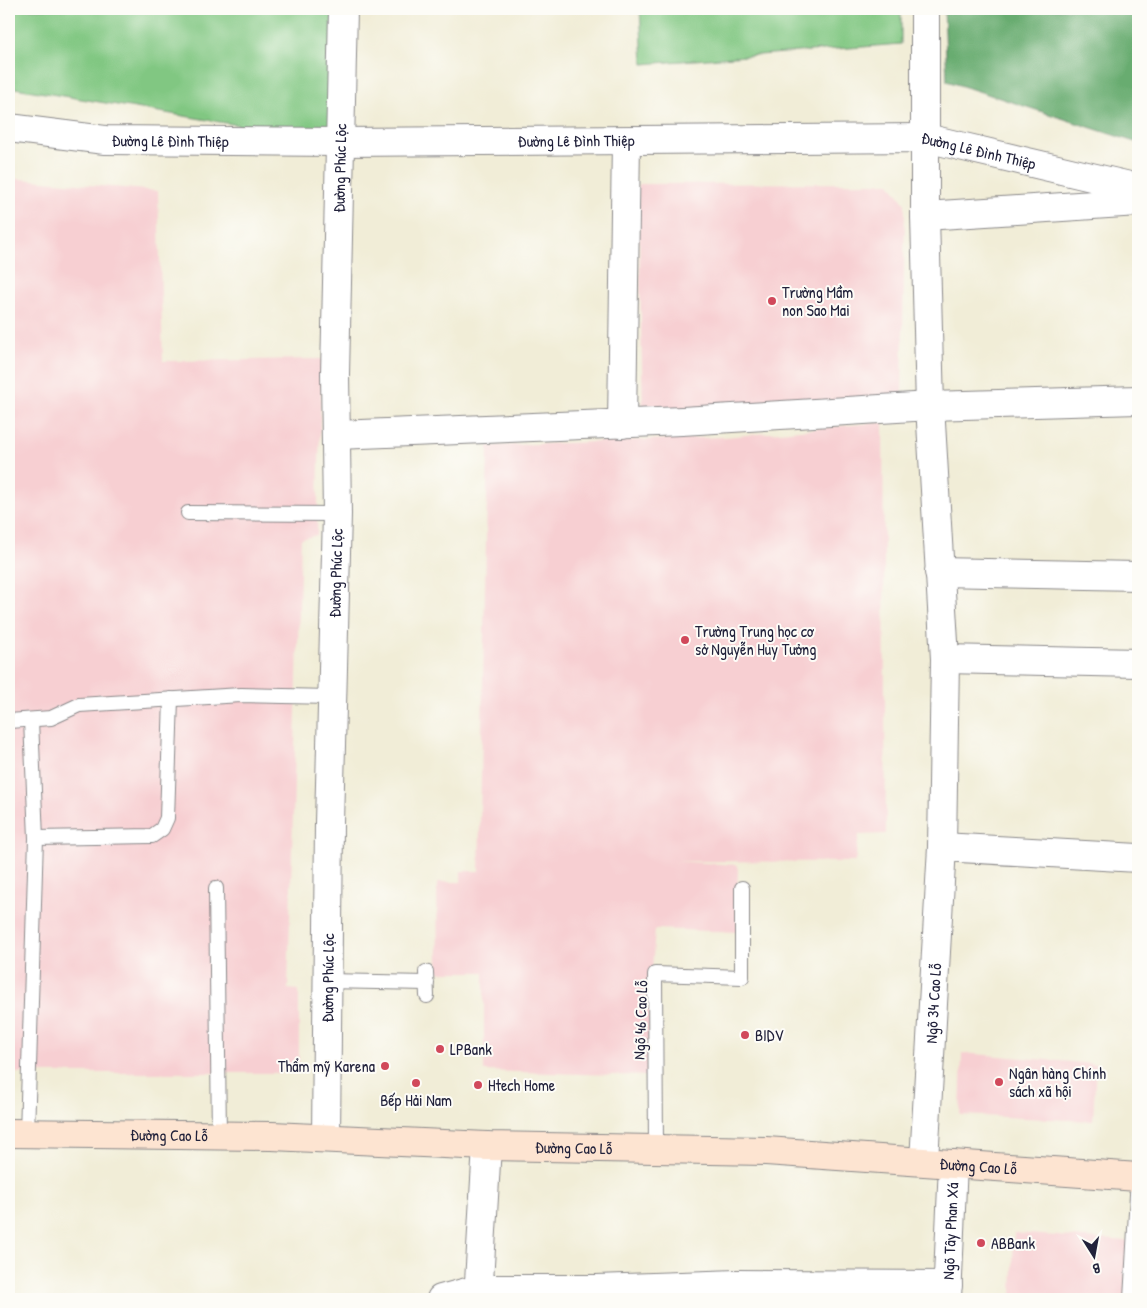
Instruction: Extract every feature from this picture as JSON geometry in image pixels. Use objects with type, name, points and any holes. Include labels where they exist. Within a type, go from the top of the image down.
[{"type":"main road","name":"Đường Cao Lỗ","points":[[18,1133],[326,1137],[487,1146],[766,1152],[1138,1177]]},
{"type":"street","name":"Đường Phúc Lộc","points":[[326,1137],[327,980],[337,514],[336,374],[343,9]]},
{"type":"street","name":"Ngõ 34 Cao Lỗ","points":[[924,1162],[942,847],[945,659],[930,406],[925,216],[925,9]]},
{"type":"street","name":"Đường Lê Đình Thiệp","points":[[9,128],[105,140],[340,142],[926,138],[1138,188]]},
{"type":"street","points":[[622,424],[626,141]]},
{"type":"street","points":[[925,216],[1138,202]]},
{"type":"street","points":[[337,435],[622,424],[930,406],[1138,400]]},
{"type":"street","points":[[939,572],[1138,576]]},
{"type":"street","points":[[945,659],[1138,663]]},
{"type":"street","points":[[942,847],[1138,858]]},
{"type":"street","points":[[478,1294],[487,1146]]},
{"type":"street","name":"Ngõ Tây Phan Xá","points":[[948,1292],[953,1164]]},
{"type":"street","points":[[440,1299],[478,1294],[737,1284],[948,1292]]},
{"type":"lane","points":[[188,513],[337,514]]},
{"type":"lane","points":[[9,721],[51,718],[78,705],[241,695],[332,697]]},
{"type":"lane","points":[[36,838],[152,836],[162,829],[167,818],[171,699]]},
{"type":"lane","points":[[18,1133],[36,838],[31,720]]},
{"type":"lane","points":[[216,888],[219,1135]]},
{"type":"lane","name":"Ngõ 46 Cao Lỗ","points":[[656,1149],[655,974],[742,977],[742,888]]},
{"type":"lane","points":[[327,980],[427,984]]},
{"type":"lane","points":[[1131,1299],[1138,1177]]},
{"type":"shaded area","points":[[9,178],[158,191],[163,361],[322,359],[317,535],[301,539],[288,989],[299,990],[299,1073],[9,1073]]},
{"type":"shaded area","name":"Trường Mầm non Sao Mai","points":[[890,183],[905,204],[902,398],[643,415],[638,184]]},
{"type":"shaded area","name":"Trường Trung học cơ sở Nguyễn Huy Tưởng","points":[[883,422],[886,834],[859,835],[855,862],[673,861],[738,865],[737,932],[655,929],[647,1076],[484,1071],[484,972],[438,972],[437,882],[461,882],[461,871],[479,871],[488,446],[726,437]]},
{"type":"shaded area","points":[[962,1053],[1096,1064],[1093,1121],[960,1115]]},
{"type":"shaded area","points":[[1014,1233],[1128,1241],[1125,1299],[1012,1299]]},
{"type":"green space","points":[[9,9],[342,9],[340,142],[9,87]]},
{"type":"green space","points":[[640,9],[901,9],[901,44],[643,64]]},
{"type":"green space","points":[[944,9],[1138,9],[1138,143],[947,81]]},
{"type":"place","name":"Trường Mầm non Sao Mai","points":[[772,301]]},
{"type":"place","name":"Trường Trung học cơ sở Nguyễn Huy Tưởng","points":[[685,640]]},
{"type":"place","name":"BIDV","points":[[745,1035]]},
{"type":"place","name":"LPBank","points":[[440,1049]]},
{"type":"place","name":"Thẩm mỹ Karena","points":[[385,1066]]},
{"type":"place","name":"Ngân hàng Chính sách xã hội","points":[[999,1082]]},
{"type":"place","name":"Bếp Hải Nam","points":[[416,1083]]},
{"type":"place","name":"Htech Home","points":[[478,1085]]},
{"type":"place","name":"ABBank","points":[[981,1243]]}]
